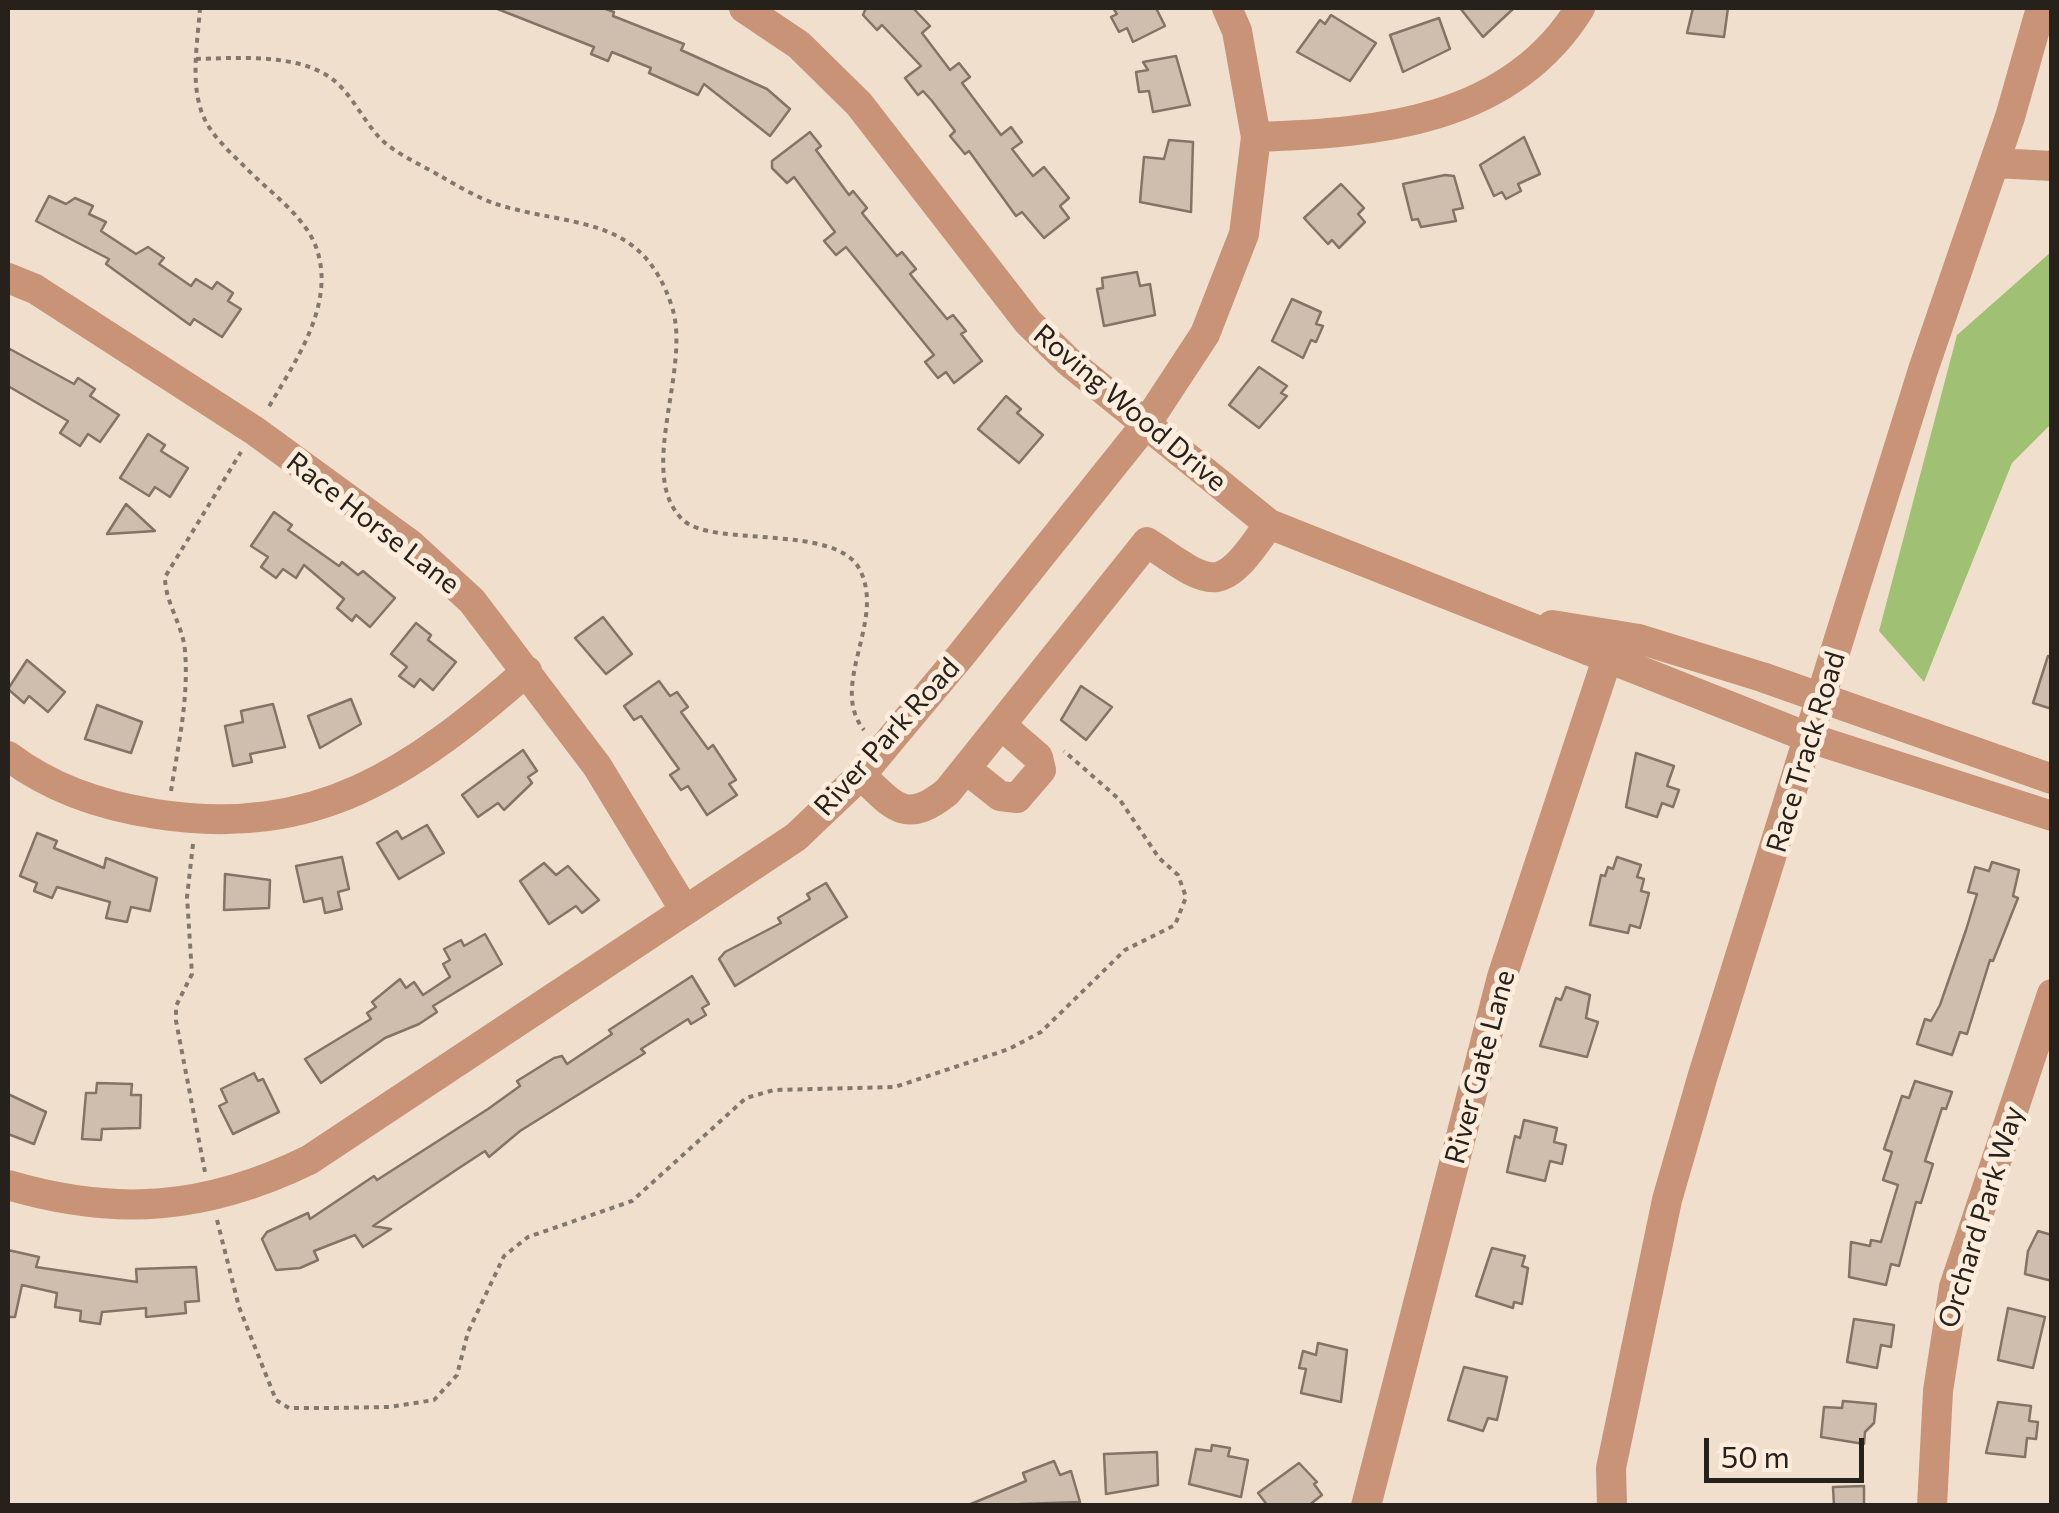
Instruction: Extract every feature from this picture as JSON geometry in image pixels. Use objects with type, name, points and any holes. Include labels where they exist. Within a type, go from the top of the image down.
[{"type":"street","name":"Roving Wood Drive","points":[[744,8],[799,45],[858,104],[1028,322],[1269,524],[1510,619],[1612,648],[1822,698],[2052,780]]},
{"type":"street","name":"River Park Road","points":[[8,1185],[52,1198],[102,1203],[212,1199],[308,1160],[796,837],[861,775],[1146,424],[1204,334],[1244,234],[1256,138],[1237,31],[1227,8]]},
{"type":"street","points":[[1256,138],[1357,134],[1428,120],[1491,94],[1534,62],[1580,8]]},
{"type":"street","name":"Race Track Road","points":[[1612,1506],[1611,1468],[1667,1200],[1923,370],[1995,163],[2041,8]]},
{"type":"street","points":[[1995,163],[2052,166]]},
{"type":"street","name":"Race Horse Lane","points":[[8,278],[35,289],[254,432],[410,544],[472,601],[597,766],[684,909]]},
{"type":"street","points":[[861,775],[891,804],[918,811],[948,792],[1147,542],[1197,576],[1217,578],[1244,560],[1269,524]]},
{"type":"street","name":"Roving Wood Drive","points":[[1612,648],[1810,738],[2052,816]]},
{"type":"street","name":"River Gate Lane","points":[[1366,1506],[1502,978],[1612,648]]},
{"type":"street","points":[[8,756],[66,790],[124,809],[234,822],[295,812],[365,788],[450,740],[527,670]]},
{"type":"street","points":[[966,768],[1000,796],[1018,798],[1041,770],[1038,757],[1001,724]]},
{"type":"street","name":"Orchard Park Way","points":[[1932,1506],[1940,1374],[1954,1287],[2052,994]]},
{"type":"street","points":[[1597,1506],[1611,1468]]},
{"type":"path","points":[[200,8],[196,59],[199,106],[214,137],[301,223],[316,247],[319,290],[312,331],[254,432],[174,554],[165,576],[165,591],[185,646],[186,668],[182,817],[192,974],[176,1006],[176,1021],[212,1199],[239,1307],[276,1400],[289,1408],[389,1408],[434,1400],[457,1376],[468,1332],[504,1256],[528,1238],[632,1201],[664,1176],[702,1133],[746,1098],[774,1090],[895,1087],[1009,1049],[1041,1032],[1126,950],[1175,924],[1186,897],[1178,875],[1159,858],[1120,800],[1060,748],[1041,770]]},
{"type":"path","points":[[196,59],[250,58],[322,72],[341,87],[381,140],[444,178],[494,204],[583,221],[621,235],[653,266],[673,309],[679,357],[664,448],[664,485],[672,509],[686,524],[707,531],[770,536],[836,550],[856,562],[863,574],[868,621],[851,706],[860,727],[883,749]]},
{"type":"green space","points":[[2051,252],[2051,424],[2012,463],[1924,682],[1879,631],[1957,335]]},
{"type":"building","points":[[495,8],[603,8],[614,12],[613,16],[684,44],[681,50],[767,89],[790,109],[770,136],[704,84],[698,95],[649,73],[651,68],[612,52],[608,61],[591,54],[594,47]]},
{"type":"building","points":[[866,8],[913,8],[930,26],[922,33],[950,70],[959,63],[970,77],[962,83],[1001,135],[1011,127],[1022,142],[1012,149],[1033,176],[1044,167],[1069,198],[1060,206],[1069,218],[1044,238],[1022,212],[1016,216],[969,151],[965,154],[950,136],[955,131],[932,101],[923,91],[918,95],[905,78],[921,66],[882,25],[877,30],[863,15]]},
{"type":"building","points":[[1113,8],[1156,8],[1165,26],[1133,42],[1127,28],[1119,32],[1111,17],[1117,14]]},
{"type":"building","points":[[1460,8],[1514,8],[1483,37]]},
{"type":"building","points":[[1693,8],[1728,8],[1724,37],[1687,33]]},
{"type":"building","points":[[1331,15],[1376,43],[1350,81],[1297,52],[1320,20],[1325,24]]},
{"type":"building","points":[[1439,18],[1450,49],[1403,72],[1390,35]]},
{"type":"building","points":[[1176,56],[1190,105],[1153,112],[1149,91],[1139,92],[1136,72],[1148,70],[1143,62]]},
{"type":"building","points":[[810,132],[821,146],[816,150],[849,195],[853,191],[867,208],[862,213],[897,256],[902,252],[916,269],[910,274],[947,319],[953,315],[966,331],[961,334],[982,361],[954,383],[946,372],[938,378],[925,362],[934,355],[846,247],[836,255],[824,241],[835,232],[794,177],[787,183],[772,168],[772,161]]},
{"type":"building","points":[[1524,137],[1540,174],[1518,184],[1521,191],[1506,199],[1502,192],[1494,196],[1480,165]]},
{"type":"building","points":[[1169,140],[1193,142],[1191,212],[1140,202],[1144,157],[1164,159]]},
{"type":"building","points":[[1454,176],[1463,208],[1453,210],[1456,221],[1421,227],[1418,219],[1412,220],[1403,184]]},
{"type":"building","points":[[1341,184],[1364,208],[1358,214],[1365,222],[1339,248],[1332,240],[1328,244],[1304,218]]},
{"type":"building","points":[[49,196],[66,204],[75,198],[93,206],[89,214],[106,222],[101,231],[136,254],[148,247],[164,258],[159,264],[191,286],[196,279],[212,289],[217,282],[233,293],[228,301],[241,309],[222,337],[194,319],[190,325],[106,264],[109,259],[36,221]]},
{"type":"building","points":[[1137,272],[1140,286],[1150,284],[1155,315],[1104,326],[1097,289],[1103,288],[1102,278]]},
{"type":"building","points":[[1292,299],[1321,312],[1316,324],[1323,326],[1303,358],[1272,341]]},
{"type":"building","points":[[8,348],[74,384],[78,378],[95,389],[90,396],[119,415],[100,442],[88,434],[80,446],[60,433],[68,421],[8,386]]},
{"type":"building","points":[[1259,367],[1287,386],[1281,393],[1287,396],[1259,428],[1229,405]]},
{"type":"building","points":[[1006,396],[1021,409],[1017,413],[1043,435],[1019,463],[978,429]]},
{"type":"building","points":[[148,434],[165,445],[161,451],[188,468],[170,497],[155,487],[149,496],[120,478]]},
{"type":"building","points":[[126,504],[155,531],[107,534]]},
{"type":"building","points":[[274,512],[292,525],[288,530],[339,566],[342,562],[358,575],[363,571],[395,598],[370,627],[356,615],[352,621],[337,608],[344,599],[304,565],[296,578],[283,569],[276,578],[261,567],[268,557],[251,546]]},
{"type":"building","points":[[603,617],[632,654],[606,674],[575,638]]},
{"type":"building","points":[[416,623],[431,635],[428,640],[456,662],[433,690],[420,679],[414,687],[399,676],[407,667],[391,654]]},
{"type":"building","points":[[2048,656],[2052,657],[2052,709],[2033,703]]},
{"type":"building","points":[[27,660],[65,692],[48,712],[29,696],[24,703],[8,689]]},
{"type":"building","points":[[659,681],[670,696],[677,692],[688,707],[681,712],[708,749],[713,745],[736,780],[729,784],[737,795],[707,815],[688,786],[681,790],[670,775],[679,769],[641,716],[634,720],[624,706]]},
{"type":"building","points":[[1081,686],[1112,707],[1086,740],[1061,720]]},
{"type":"building","points":[[351,699],[361,724],[320,748],[308,716]]},
{"type":"building","points":[[273,704],[285,747],[250,754],[252,762],[233,766],[225,726],[243,722],[241,711]]},
{"type":"building","points":[[97,705],[142,722],[131,753],[85,739]]},
{"type":"building","points":[[523,750],[537,771],[528,777],[532,783],[504,810],[498,803],[478,817],[462,795]]},
{"type":"building","points":[[1636,753],[1674,766],[1667,786],[1679,790],[1673,807],[1662,803],[1657,817],[1626,807]]},
{"type":"building","points":[[427,825],[444,853],[399,879],[377,843],[397,831],[402,839]]},
{"type":"building","points":[[37,833],[57,841],[54,848],[104,868],[106,858],[157,878],[150,911],[131,907],[127,922],[106,918],[110,902],[57,887],[52,898],[34,891],[37,883],[20,876]]},
{"type":"building","points":[[342,857],[349,889],[338,892],[342,909],[325,913],[322,898],[304,902],[296,866]]},
{"type":"building","points":[[1617,857],[1641,865],[1637,877],[1644,879],[1641,891],[1649,893],[1640,928],[1630,925],[1628,933],[1590,925],[1601,875],[1605,876],[1608,867],[1613,869]]},
{"type":"building","points":[[1992,862],[2019,870],[2013,896],[2018,898],[1993,961],[1990,960],[1967,1034],[1960,1032],[1952,1055],[1917,1044],[1925,1019],[1931,1021],[1940,1005],[1966,930],[1977,894],[1968,892],[1975,867],[1989,871]]},
{"type":"building","points":[[544,863],[556,875],[568,866],[599,900],[582,913],[576,906],[549,924],[520,881]]},
{"type":"building","points":[[225,874],[270,880],[269,908],[224,910]]},
{"type":"building","points":[[826,883],[847,917],[735,986],[719,959],[725,952],[781,923],[778,918],[810,899],[807,894]]},
{"type":"building","points":[[485,934],[502,964],[433,1006],[437,1012],[419,1024],[385,1038],[321,1083],[305,1059],[371,1019],[367,1013],[376,1007],[372,1002],[400,979],[406,988],[414,982],[423,995],[450,977],[443,964],[450,960],[444,949],[461,940],[464,946]]},
{"type":"building","points":[[692,976],[709,1004],[702,1008],[706,1015],[691,1024],[688,1019],[641,1049],[645,1053],[520,1131],[489,1157],[485,1151],[373,1226],[391,1229],[363,1247],[355,1235],[314,1251],[318,1260],[300,1268],[276,1270],[262,1239],[267,1232],[308,1213],[310,1219],[374,1176],[377,1180],[488,1109],[520,1086],[517,1081],[554,1058],[562,1056],[567,1064],[612,1034],[609,1030]]},
{"type":"building","points":[[1566,987],[1590,995],[1586,1018],[1598,1022],[1587,1057],[1540,1046],[1556,998],[1561,1000]]},
{"type":"building","points":[[254,1073],[258,1081],[263,1079],[279,1112],[233,1134],[219,1106],[227,1102],[221,1089]]},
{"type":"building","points":[[1915,1081],[1952,1092],[1946,1109],[1942,1108],[1925,1161],[1933,1164],[1921,1203],[1916,1202],[1899,1266],[1891,1264],[1886,1285],[1849,1277],[1851,1242],[1870,1246],[1871,1240],[1881,1242],[1898,1185],[1883,1180],[1892,1152],[1884,1149],[1902,1096],[1909,1098]]},
{"type":"building","points":[[97,1083],[132,1084],[131,1095],[141,1095],[140,1128],[102,1129],[101,1140],[82,1139],[86,1093],[96,1093]]},
{"type":"building","points":[[8,1094],[46,1112],[34,1144],[8,1134]]},
{"type":"building","points":[[1524,1120],[1557,1128],[1554,1142],[1566,1145],[1562,1164],[1550,1161],[1545,1181],[1507,1172],[1515,1136],[1520,1138]]},
{"type":"building","points":[[2038,1231],[2052,1235],[2052,1281],[2025,1274],[2028,1251]]},
{"type":"building","points":[[1492,1248],[1525,1256],[1522,1266],[1528,1268],[1522,1304],[1514,1302],[1513,1308],[1476,1296]]},
{"type":"building","points":[[8,1250],[39,1257],[36,1267],[137,1282],[136,1269],[196,1267],[199,1301],[185,1302],[186,1313],[146,1317],[146,1308],[102,1312],[100,1324],[80,1321],[81,1311],[55,1307],[57,1293],[22,1285],[15,1317],[8,1317]]},
{"type":"building","points":[[2008,1308],[2045,1317],[2033,1368],[1998,1360]]},
{"type":"building","points":[[1854,1319],[1894,1325],[1891,1347],[1881,1345],[1877,1368],[1847,1362]]},
{"type":"building","points":[[1318,1343],[1347,1350],[1341,1402],[1301,1393],[1306,1369],[1299,1368],[1303,1351],[1316,1355]]},
{"type":"building","points":[[1464,1367],[1507,1377],[1497,1420],[1488,1418],[1483,1431],[1448,1420]]},
{"type":"building","points":[[1843,1401],[1876,1404],[1874,1423],[1865,1432],[1864,1444],[1821,1437],[1824,1407],[1842,1408]]},
{"type":"building","points":[[1998,1402],[2031,1406],[2029,1421],[2038,1422],[2036,1439],[2027,1438],[2025,1457],[1986,1453]]},
{"type":"building","points":[[1212,1445],[1230,1448],[1228,1456],[1248,1460],[1241,1497],[1189,1484],[1196,1449],[1211,1451]]},
{"type":"building","points":[[1157,1452],[1158,1485],[1106,1494],[1104,1454]]},
{"type":"building","points":[[1054,1461],[1060,1475],[1071,1471],[1080,1502],[966,1506],[1026,1481],[1023,1473]]},
{"type":"building","points":[[1299,1463],[1317,1482],[1314,1484],[1322,1495],[1308,1506],[1268,1506],[1258,1493]]},
{"type":"building","points":[[1864,1486],[1864,1506],[1834,1506],[1833,1487]]}]
